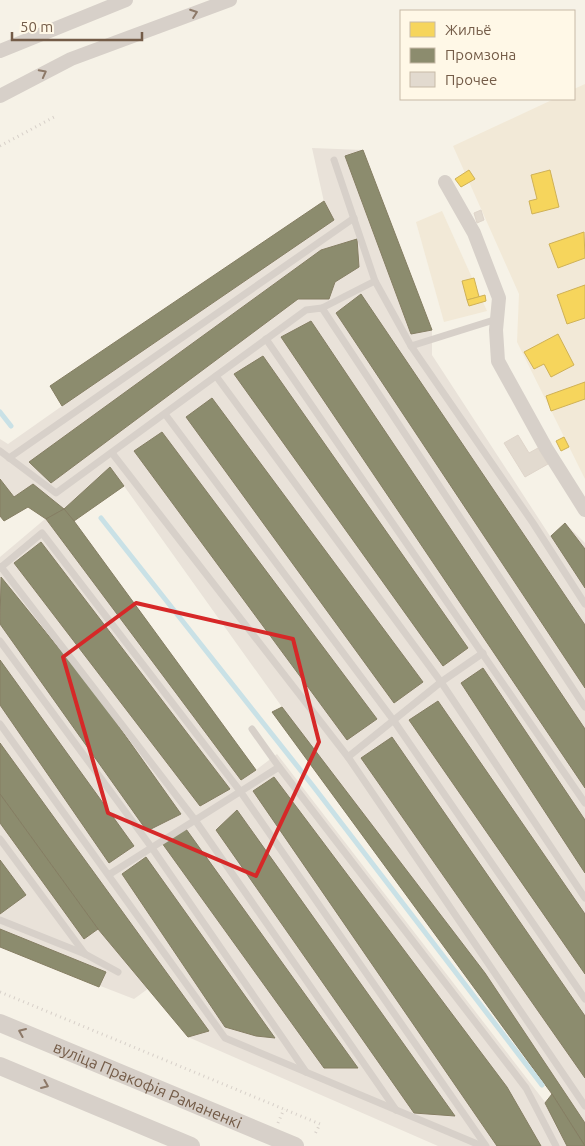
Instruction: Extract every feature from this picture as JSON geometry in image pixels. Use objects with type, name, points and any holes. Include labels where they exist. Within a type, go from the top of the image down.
[{"type":"street","points":[[0,51],[126,0]]},
{"type":"street","points":[[0,96],[71,59],[230,0]]},
{"type":"street","points":[[445,182],[474,233],[499,298],[497,318],[498,361],[546,448],[585,510]]},
{"type":"street","name":"вуліца Пракофія Раманенкі","points":[[0,1023],[295,1146]]},
{"type":"street","points":[[0,1066],[191,1146]]},
{"type":"lane","points":[[334,160],[375,281],[411,346],[585,604]]},
{"type":"lane","points":[[9,458],[354,218]]},
{"type":"lane","points":[[0,451],[56,493],[306,310],[322,308],[375,281]]},
{"type":"lane","points":[[322,308],[585,707]]},
{"type":"lane","points":[[411,346],[497,318]]},
{"type":"lane","points":[[266,339],[585,803]]},
{"type":"lane","points":[[216,376],[441,682],[585,898]]},
{"type":"lane","points":[[165,414],[394,721],[585,999]]},
{"type":"lane","points":[[112,453],[348,756],[585,1106]]},
{"type":"lane","points":[[396,1110],[195,820],[1,567],[42,533],[240,791],[486,1146]]},
{"type":"lane","points":[[0,641],[152,848],[306,1072]]},
{"type":"lane","points":[[348,756],[441,682],[483,653]]},
{"type":"lane","points":[[0,724],[110,874],[225,1038],[482,1146]]},
{"type":"lane","points":[[252,729],[279,767],[526,1088],[556,1146]]},
{"type":"lane","points":[[110,874],[279,767]]},
{"type":"lane","points":[[0,839],[85,954]]},
{"type":"lane","points":[[0,920],[85,954],[118,972]]},
{"type":"path","points":[[0,146],[56,116]]},
{"type":"path","points":[[0,992],[320,1124],[315,1134]]},
{"type":"highlighted area","points":[[136,603],[293,639],[319,742],[256,876],[108,813],[63,657]]},
{"type":"shaded area","points":[[585,84],[585,479],[517,342],[519,294],[453,146],[552,100],[575,100],[575,89]]},
{"type":"shaded area","points":[[312,148],[363,150],[432,330],[432,355],[550,536],[565,523],[585,543],[585,1146],[438,1146],[188,1037],[149,988],[134,999],[0,947],[0,557],[45,519],[28,507],[4,521],[0,516],[0,439],[8,444],[62,406],[324,202]],"holes":[[[124,486],[282,707],[272,712],[552,1094],[545,1102],[277,754],[256,770],[74,521]]]},
{"type":"shaded area","points":[[442,211],[487,311],[444,322],[416,222]]},
{"type":"building: Жильё","points":[[469,170],[475,179],[461,187],[455,179]]},
{"type":"building: Жильё","points":[[550,170],[559,207],[532,214],[529,201],[537,199],[531,175]]},
{"type":"building: Жильё","points":[[584,232],[585,258],[558,268],[549,244]]},
{"type":"building: Жильё","points":[[474,278],[479,297],[467,300],[462,281]]},
{"type":"building: Жильё","points":[[585,285],[585,318],[567,324],[557,295]]},
{"type":"building: Жильё","points":[[485,295],[486,301],[469,306],[467,300]]},
{"type":"building: Жильё","points":[[558,334],[574,365],[551,377],[544,364],[534,369],[524,352]]},
{"type":"building: Жильё","points":[[585,382],[585,399],[551,411],[546,396]]},
{"type":"building: Жильё","points":[[564,437],[569,447],[561,451],[556,441]]},
{"type":"building: Промзона","points":[[363,150],[432,330],[411,334],[345,156]]},
{"type":"building: Промзона","points":[[324,201],[334,220],[62,406],[50,386]]},
{"type":"building: Промзона","points":[[357,239],[359,267],[335,282],[329,299],[298,299],[51,483],[29,462],[321,250]]},
{"type":"building: Промзона","points":[[361,294],[585,625],[585,688],[336,313]]},
{"type":"building: Промзона","points":[[311,321],[585,729],[585,788],[281,337]]},
{"type":"building: Промзона","points":[[263,356],[468,648],[443,666],[234,374]]},
{"type":"building: Промзона","points":[[212,398],[423,682],[394,703],[186,417]]},
{"type":"building: Промзона","points":[[162,432],[377,719],[347,740],[134,451]]},
{"type":"building: Промзона","points":[[110,467],[124,486],[74,521],[64,509]]},
{"type":"building: Промзона","points":[[0,479],[14,497],[33,484],[64,509],[46,519],[28,507],[4,521],[0,516]]},
{"type":"building: Промзона","points":[[64,509],[256,770],[241,780],[46,519]]},
{"type":"building: Промзона","points":[[565,523],[585,549],[585,588],[551,536]]},
{"type":"building: Промзона","points":[[41,542],[230,789],[200,806],[14,563]]},
{"type":"building: Промзона","points":[[1,577],[95,693],[181,814],[147,831],[0,624]]},
{"type":"building: Промзона","points":[[0,660],[134,846],[109,863],[0,705]]},
{"type":"building: Промзона","points":[[483,668],[585,820],[585,873],[461,683]]},
{"type":"building: Промзона","points":[[438,701],[585,914],[585,974],[409,720]]},
{"type":"building: Промзона","points":[[282,707],[485,973],[585,1123],[585,1146],[552,1094],[272,712]]},
{"type":"building: Промзона","points":[[392,737],[585,1016],[585,1078],[361,758]]},
{"type":"building: Промзона","points":[[0,743],[209,1031],[188,1037],[98,929],[0,794]]},
{"type":"building: Промзона","points":[[274,777],[507,1087],[541,1146],[497,1146],[253,791]]},
{"type":"building: Промзона","points":[[0,794],[98,929],[84,939],[0,823]]},
{"type":"building: Промзона","points":[[237,810],[455,1116],[414,1113],[216,830]]},
{"type":"building: Промзона","points":[[186,829],[358,1068],[324,1068],[162,843]]},
{"type":"building: Промзона","points":[[146,857],[275,1038],[256,1036],[225,1027],[122,874]]},
{"type":"building: Промзона","points":[[0,860],[26,895],[0,914]]},
{"type":"building: Промзона","points":[[0,929],[106,972],[99,987],[0,947]]},
{"type":"building: Промзона","points":[[552,1094],[585,1146],[567,1146],[545,1103]]},
{"type":"building: Прочее","points":[[481,210],[484,220],[477,223],[474,213]]},
{"type":"building: Прочее","points":[[518,435],[529,453],[538,448],[548,464],[525,477],[504,443]]},
{"type":"waterway","points":[[0,412],[11,426]]},
{"type":"waterway","points":[[101,518],[313,786],[542,1085]]}]
